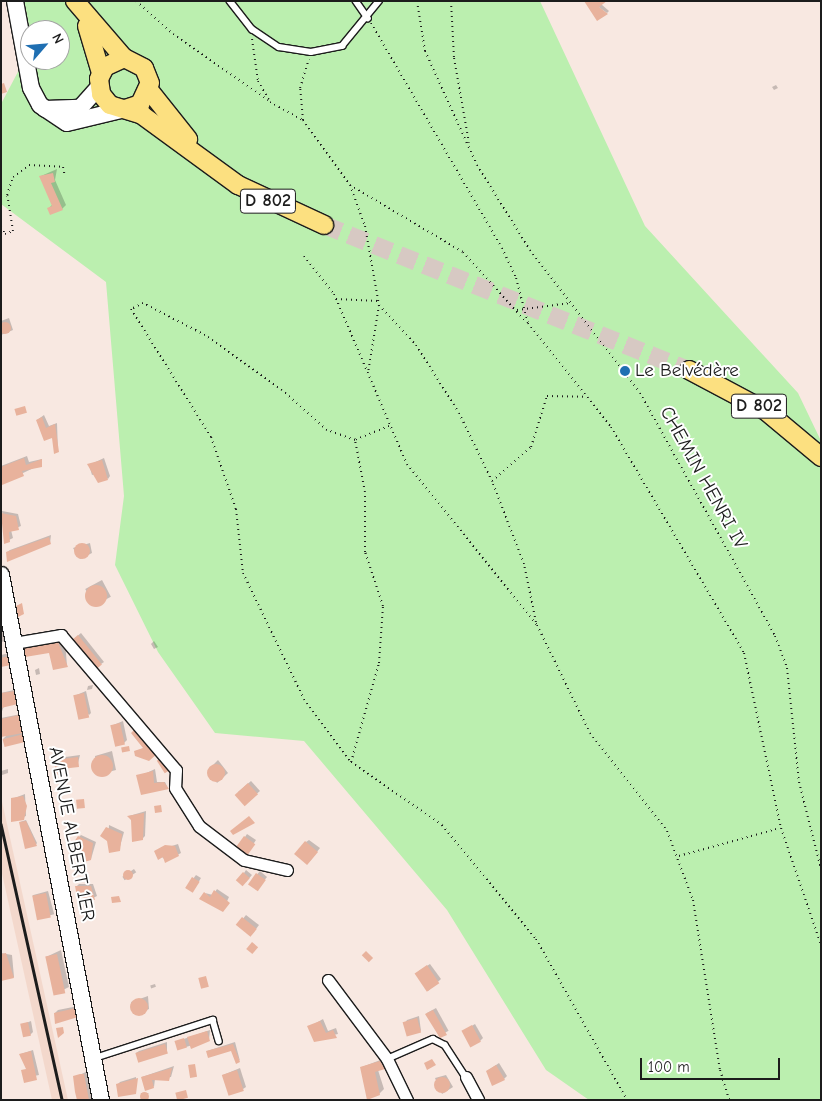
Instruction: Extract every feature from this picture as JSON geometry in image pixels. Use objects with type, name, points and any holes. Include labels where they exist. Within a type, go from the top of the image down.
[{"type":"main road","points":[[15,1],[31,88],[45,109],[67,123],[140,104],[149,90],[144,68],[124,58],[79,7]]},
{"type":"main road","points":[[79,7],[105,100],[125,109]]},
{"type":"main road","points":[[45,109],[80,108],[110,62],[124,58]]},
{"type":"main road","name":"D 802","points":[[149,90],[167,117],[215,169]]},
{"type":"main road","name":"D 802","points":[[125,109],[142,115],[215,169],[276,205],[324,225]]},
{"type":"main road","name":"D 802","points":[[689,370],[766,411],[821,457]]},
{"type":"main road","name":"AVENUE ALBERT 1ER","points":[[1,575],[100,1100]]},
{"type":"street","points":[[14,643],[61,635],[176,770],[176,788],[199,826],[244,860],[287,870]]},
{"type":"street","points":[[328,980],[387,1059],[408,1100]]},
{"type":"street","points":[[466,1077],[478,1100]]},
{"type":"lane","points":[[230,1],[252,29],[279,47],[311,52],[342,46],[368,18],[379,1]]},
{"type":"lane","points":[[356,1],[368,18]]},
{"type":"lane","points":[[93,1058],[213,1020],[219,1041]]},
{"type":"lane","points":[[387,1059],[433,1039],[445,1045],[466,1077]]},
{"type":"path","points":[[136,1],[181,40],[270,102],[303,120],[350,185],[365,226],[379,305],[368,374]]},
{"type":"path","name":"CHEMIN HENRI IV","points":[[417,1],[425,51],[469,146],[530,250],[640,393],[775,636],[787,668],[799,782],[821,869]]},
{"type":"path","points":[[452,1],[454,58],[469,146]]},
{"type":"path","points":[[368,18],[502,248],[516,278],[528,323]]},
{"type":"path","points":[[252,29],[253,61],[270,102]]},
{"type":"path","points":[[303,120],[300,88],[311,52]]},
{"type":"path","points":[[1,227],[5,234],[13,231],[7,195],[13,177],[28,164],[63,167],[65,177]]},
{"type":"path","points":[[350,185],[463,252],[528,323],[611,427],[744,653],[781,828],[821,945]]},
{"type":"path","points":[[304,256],[336,299],[378,301]]},
{"type":"path","points":[[334,294],[389,426],[407,464],[536,625],[590,732],[667,830],[680,856],[700,933],[720,1070],[729,1100]]},
{"type":"path","points":[[389,426],[355,440],[327,430],[282,390],[205,335],[142,303],[131,309],[211,437],[236,509],[243,573],[304,699],[352,762],[442,825],[536,939],[627,1100]]},
{"type":"path","points":[[517,310],[571,303]]},
{"type":"path","points":[[379,305],[416,345],[459,413],[492,481],[524,564],[536,625]]},
{"type":"path","points":[[492,481],[532,447],[547,396],[586,397]]},
{"type":"path","points":[[352,762],[379,663],[383,606],[365,552],[365,492],[355,440]]},
{"type":"path","points":[[680,856],[781,828]]},
{"type":"shaded area","points":[[1,797],[68,1100],[52,1100],[1,869]]},
{"type":"green space","points":[[24,1],[540,1],[645,226],[798,393],[821,441],[821,1100],[589,1100],[546,1070],[447,910],[304,741],[215,733],[158,652],[115,565],[124,496],[106,282],[1,204],[1,104],[20,68],[20,70],[70,70],[70,20],[28,20]]},
{"type":"building","points":[[584,1],[607,1],[599,7],[608,14],[597,21]]},
{"type":"building","points":[[4,83],[7,92],[1,94],[1,84]]},
{"type":"building","points":[[53,173],[55,182],[51,183],[63,210],[50,215],[47,208],[52,206],[39,176]]},
{"type":"building","points":[[3,322],[7,322],[11,328],[7,334],[3,334],[-1,330],[-1,326]]},
{"type":"building","points":[[25,406],[27,413],[16,416],[14,409]]},
{"type":"building","points":[[42,417],[46,428],[55,424],[59,452],[54,454],[52,438],[44,441],[36,420]]},
{"type":"building","points":[[24,458],[26,465],[42,459],[42,467],[22,471],[24,476],[2,485],[1,492],[1,467]]},
{"type":"building","points":[[102,460],[108,480],[98,483],[87,464]]},
{"type":"building","points":[[1,513],[16,516],[19,530],[9,532],[10,542],[4,544]]},
{"type":"building","points":[[49,537],[51,544],[7,562],[6,552]]},
{"type":"building","points":[[79,543],[85,543],[90,548],[88,557],[79,559],[74,554],[74,548]]},
{"type":"building","points":[[96,585],[104,588],[107,596],[104,604],[96,607],[88,604],[85,596],[88,588]]},
{"type":"building","points":[[22,603],[24,614],[18,617],[16,606]]},
{"type":"building","points":[[78,635],[102,665],[95,670],[71,641]]},
{"type":"building","points":[[58,642],[68,667],[53,670],[49,653],[25,657],[23,647]]},
{"type":"building","points":[[9,656],[11,665],[1,667],[1,658]]},
{"type":"building","points":[[16,691],[18,704],[1,708],[1,693]]},
{"type":"building","points":[[84,693],[89,717],[78,720],[73,695]]},
{"type":"building","points":[[19,715],[23,733],[1,737],[1,719]]},
{"type":"building","points":[[120,723],[125,744],[115,747],[110,725]]},
{"type":"building","points":[[136,728],[158,753],[149,761],[135,756],[134,751],[143,748],[131,733]]},
{"type":"building","points":[[24,734],[26,742],[5,747],[3,739]]},
{"type":"building","points":[[129,746],[130,751],[122,752],[121,748]]},
{"type":"building","points":[[102,755],[110,758],[113,766],[110,774],[102,777],[94,774],[91,766],[94,758]]},
{"type":"building","points":[[78,757],[79,767],[61,769],[62,774],[56,775],[54,760]]},
{"type":"building","points":[[161,758],[169,771],[165,773],[157,761]]},
{"type":"building","points":[[216,764],[222,767],[225,773],[222,779],[216,782],[210,779],[207,773],[210,767]]},
{"type":"building","points":[[153,771],[154,783],[164,782],[169,789],[141,795],[136,775]]},
{"type":"building","points":[[248,783],[258,794],[245,806],[235,795]]},
{"type":"building","points":[[23,796],[27,806],[24,820],[11,822],[11,798]]},
{"type":"building","points":[[84,799],[85,808],[77,809],[76,800]]},
{"type":"building","points":[[161,805],[162,812],[155,813],[154,806]]},
{"type":"building","points":[[144,813],[143,840],[132,842],[131,820],[127,816]]},
{"type":"building","points":[[249,816],[255,823],[233,835],[230,831]]},
{"type":"building","points":[[26,821],[37,846],[25,849],[19,822]]},
{"type":"building","points":[[106,827],[122,834],[120,851],[109,853],[107,841],[100,836]]},
{"type":"building","points":[[78,836],[93,843],[91,860],[81,863],[78,850],[72,845]]},
{"type":"building","points":[[244,836],[255,844],[246,857],[235,849]]},
{"type":"building","points":[[305,841],[318,852],[307,865],[294,854]]},
{"type":"building","points":[[165,845],[175,846],[179,856],[165,863],[163,857],[158,860],[154,851]]},
{"type":"building","points":[[128,870],[133,875],[128,880],[123,875]]},
{"type":"building","points":[[243,872],[250,878],[243,886],[236,880]]},
{"type":"building","points":[[256,873],[266,880],[258,891],[248,884]]},
{"type":"building","points":[[192,877],[200,882],[193,893],[185,888]]},
{"type":"building","points":[[75,886],[91,886],[95,900],[77,897]]},
{"type":"building","points":[[214,890],[230,903],[223,912],[199,899],[204,892],[210,897]]},
{"type":"building","points":[[46,893],[51,918],[37,920],[32,896]]},
{"type":"building","points":[[119,896],[121,902],[112,903],[111,897]]},
{"type":"building","points":[[242,917],[257,929],[250,937],[236,925]]},
{"type":"building","points":[[252,942],[258,947],[252,954],[246,949]]},
{"type":"building","points":[[366,951],[373,958],[369,962],[362,955]]},
{"type":"building","points":[[6,953],[14,978],[1,981],[1,954]]},
{"type":"building","points":[[57,954],[65,993],[54,996],[45,956]]},
{"type":"building","points":[[427,965],[439,983],[427,992],[415,973]]},
{"type":"building","points":[[206,976],[209,987],[201,989],[198,978]]},
{"type":"building","points":[[139,998],[145,1001],[148,1007],[145,1013],[139,1016],[133,1013],[130,1007],[133,1001]]},
{"type":"building","points":[[76,1008],[78,1017],[55,1024],[54,1013]]},
{"type":"building","points":[[433,1010],[447,1035],[440,1038],[425,1014]]},
{"type":"building","points":[[417,1018],[421,1032],[407,1037],[403,1022]]},
{"type":"building","points":[[320,1021],[326,1033],[333,1030],[337,1038],[314,1042],[307,1026]]},
{"type":"building","points":[[28,1022],[31,1036],[23,1037],[20,1024]]},
{"type":"building","points":[[472,1025],[481,1042],[470,1047],[461,1031]]},
{"type":"building","points":[[63,1027],[64,1033],[58,1038],[56,1028]]},
{"type":"building","points":[[207,1031],[210,1041],[191,1049],[187,1037]]},
{"type":"building","points":[[184,1038],[187,1048],[177,1050],[174,1041]]},
{"type":"building","points":[[165,1044],[168,1054],[138,1063],[135,1053]]},
{"type":"building","points":[[233,1044],[240,1062],[236,1064],[231,1051],[208,1058],[206,1051]]},
{"type":"building","points":[[31,1051],[37,1080],[24,1083],[21,1070],[26,1069],[19,1054]]},
{"type":"building","points":[[432,1059],[436,1065],[427,1070],[424,1063]]},
{"type":"building","points":[[380,1061],[385,1069],[375,1072],[380,1095],[367,1100],[360,1067]]},
{"type":"building","points":[[195,1064],[197,1077],[190,1078],[188,1065]]},
{"type":"building","points":[[496,1065],[505,1080],[492,1086],[486,1071]]},
{"type":"building","points":[[172,1068],[169,1081],[152,1080],[154,1088],[145,1091],[141,1077]]},
{"type":"building","points":[[237,1070],[244,1091],[229,1096],[222,1075]]},
{"type":"building","points":[[84,1074],[89,1100],[77,1100],[73,1076]]},
{"type":"building","points":[[442,1077],[448,1079],[450,1085],[448,1091],[442,1093],[436,1091],[434,1085],[436,1079]]},
{"type":"building","points":[[138,1078],[136,1094],[118,1097],[116,1084]]},
{"type":"building","points":[[186,1090],[188,1098],[177,1100],[175,1093]]},
{"type":"building","points":[[144,1092],[148,1096],[144,1100],[140,1096]]},
{"type":"tunnel","points":[[324,225],[689,370]]},
{"type":"railway","points":[[1,824],[62,1100]]},
{"type":"place","name":"Le Belvédère","points":[[625,371]]}]
